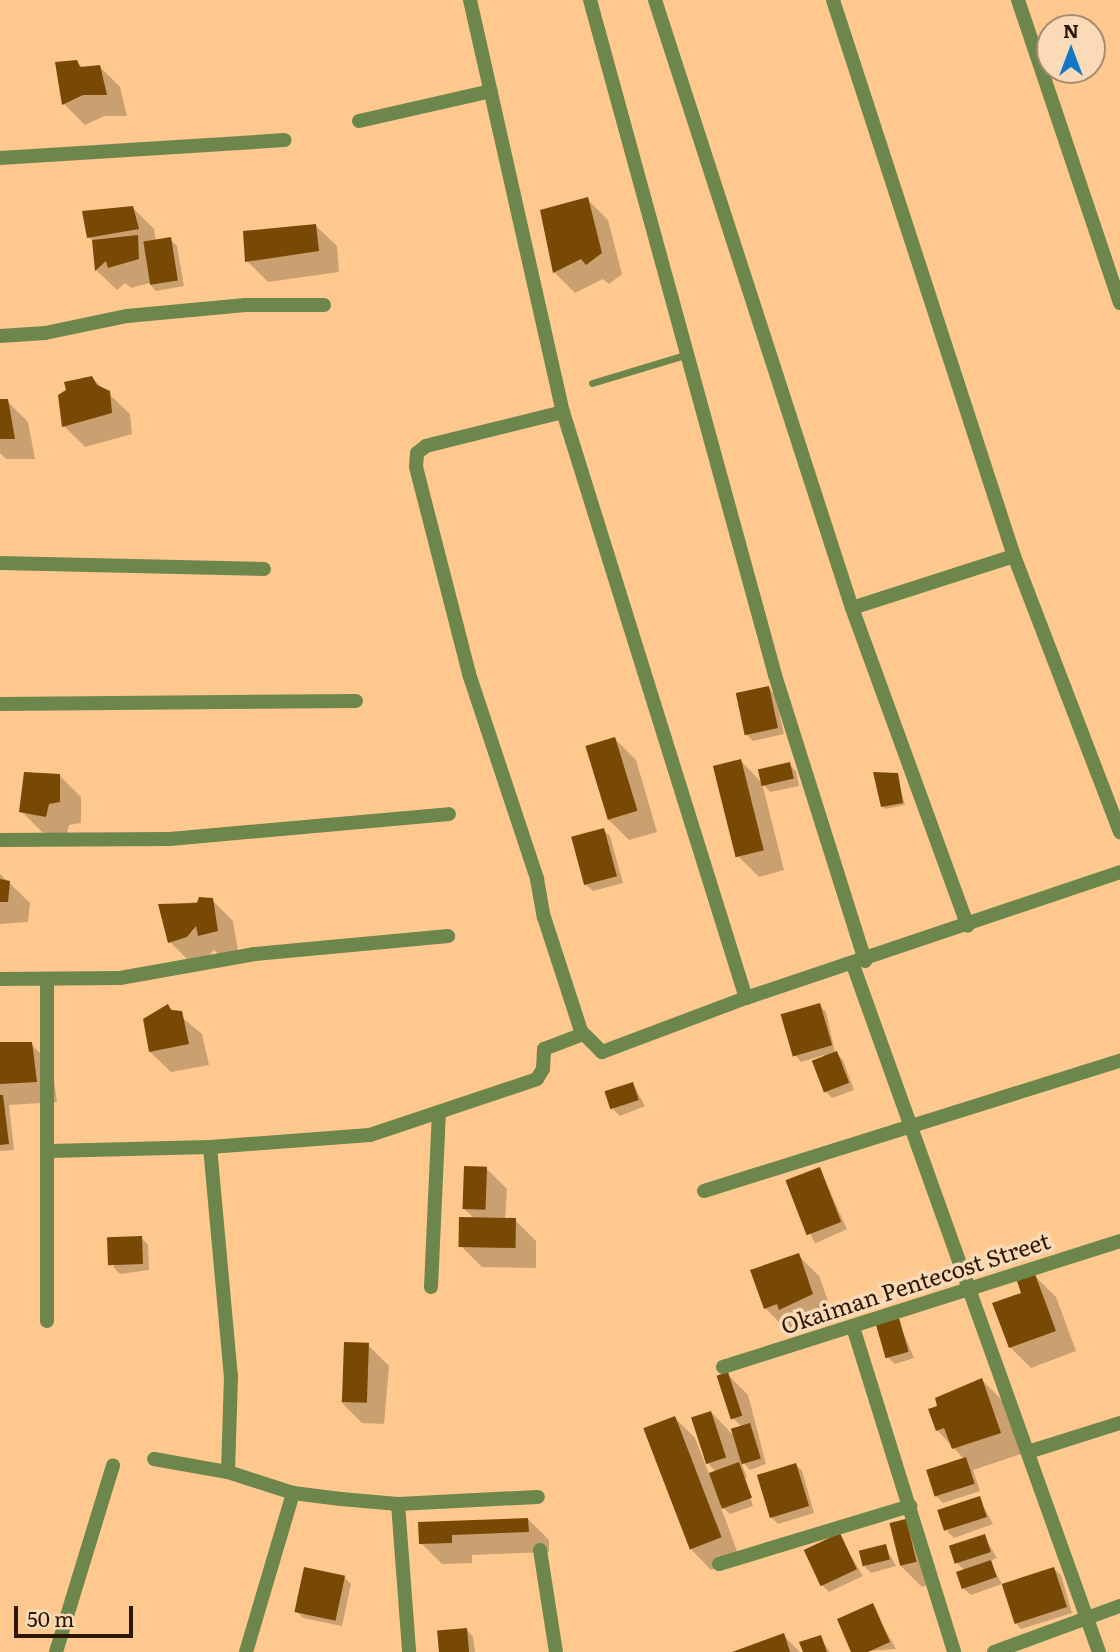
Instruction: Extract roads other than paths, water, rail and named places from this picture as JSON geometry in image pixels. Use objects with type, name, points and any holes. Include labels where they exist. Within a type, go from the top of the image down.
[{"type":"street","points":[[470,0],[563,412],[747,998]]},
{"type":"street","points":[[590,0],[775,675],[859,963],[911,1128],[1099,1652]]},
{"type":"street","points":[[655,0],[852,608],[968,926]]},
{"type":"street","points":[[833,0],[1014,556],[1120,832]]},
{"type":"street","points":[[1018,0],[1120,303]]},
{"type":"street","points":[[359,121],[491,91]]},
{"type":"street","points":[[0,158],[284,140]]},
{"type":"street","points":[[0,336],[46,333],[127,316],[245,305],[324,305]]},
{"type":"street","points":[[563,412],[426,446],[417,453],[416,467],[469,674],[579,1036],[602,1052],[747,998],[859,963],[1120,872]]},
{"type":"street","points":[[852,608],[1014,556]]},
{"type":"street","points":[[0,564],[264,569]]},
{"type":"street","points":[[0,704],[356,701]]},
{"type":"street","points":[[0,840],[170,839],[449,814]]},
{"type":"street","points":[[0,979],[120,978],[255,954],[447,936]]},
{"type":"street","points":[[47,980],[50,1151],[47,1321]]},
{"type":"street","points":[[50,1151],[211,1147],[370,1135],[537,1079],[543,1069],[544,1049],[579,1036]]},
{"type":"street","points":[[704,1191],[1120,1061]]},
{"type":"street","points":[[431,1287],[439,1114]]},
{"type":"street","points":[[211,1147],[231,1376],[228,1472]]},
{"type":"street","name":"Okaiman Pentecost Street","points":[[723,1367],[1120,1241]]},
{"type":"street","points":[[853,1327],[911,1506],[954,1652]]},
{"type":"street","points":[[1027,1452],[1120,1423]]},
{"type":"street","points":[[154,1459],[228,1472],[293,1493],[398,1504],[538,1497]]},
{"type":"street","points":[[56,1652],[113,1465]]},
{"type":"street","points":[[246,1652],[293,1493]]},
{"type":"street","points":[[398,1504],[409,1652]]},
{"type":"street","points":[[719,1564],[911,1506]]},
{"type":"street","points":[[540,1550],[556,1652]]},
{"type":"street","points":[[994,1652],[1120,1606]]},
{"type":"lane","points":[[592,383],[688,354]]}]
